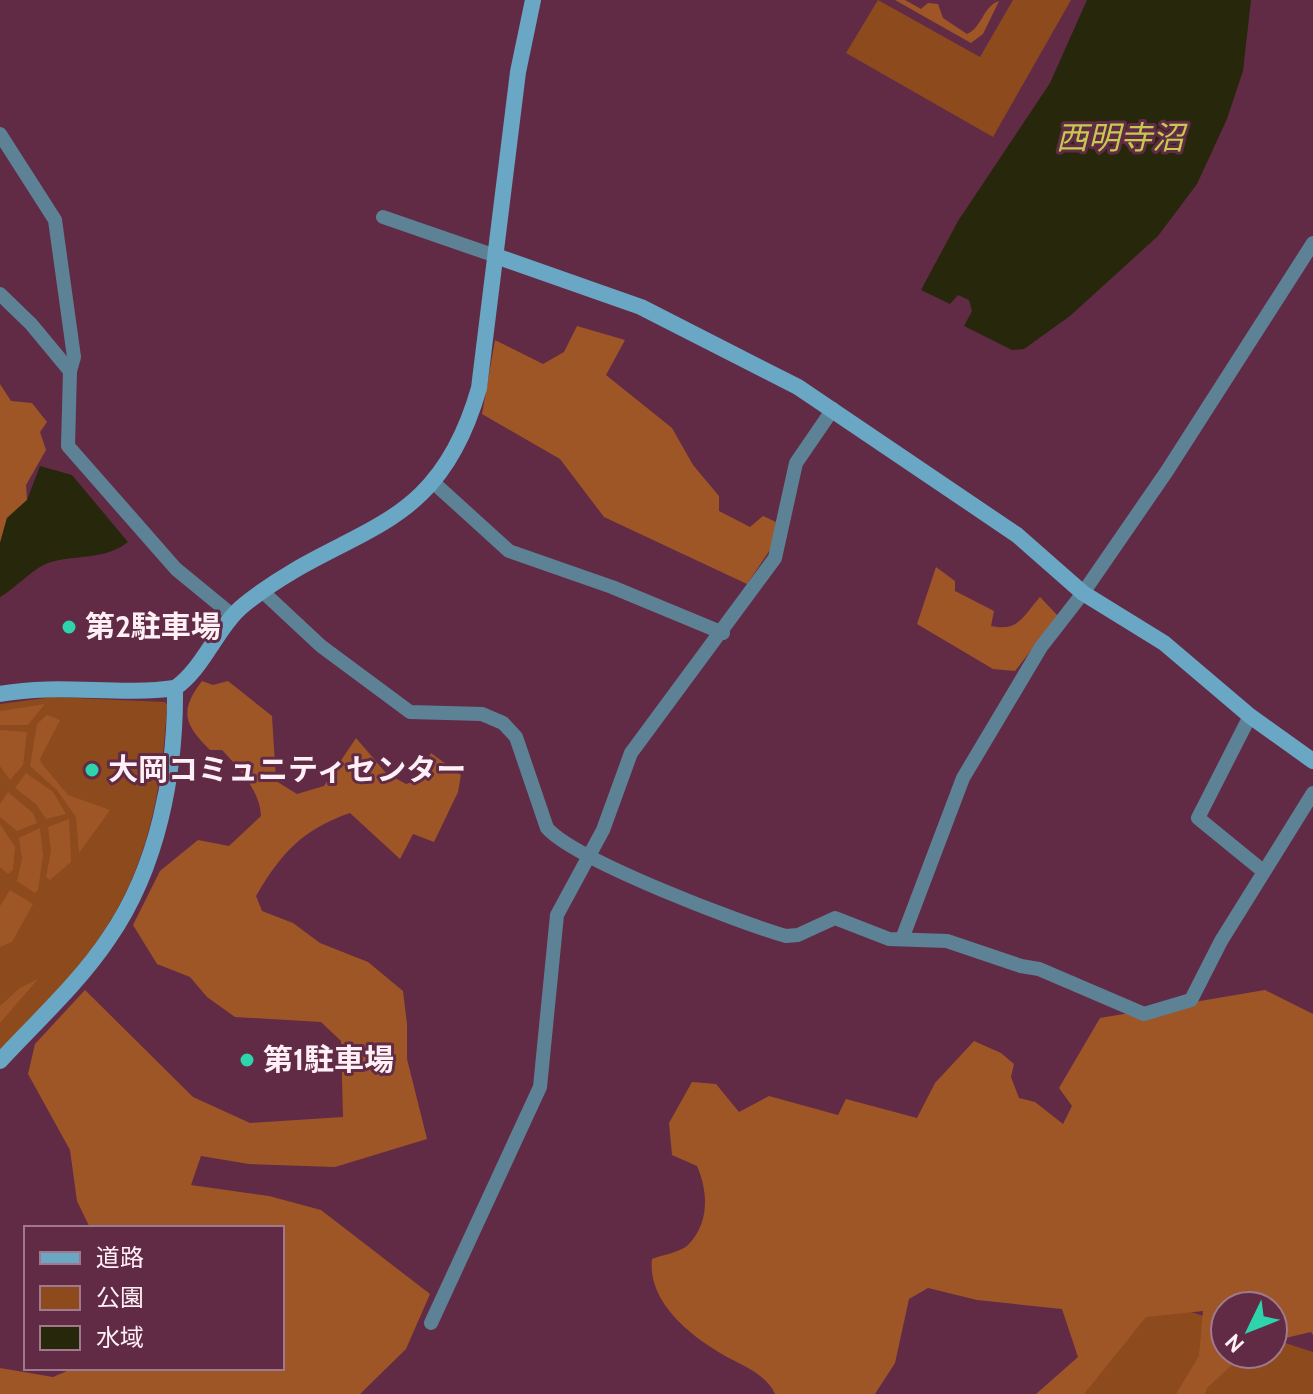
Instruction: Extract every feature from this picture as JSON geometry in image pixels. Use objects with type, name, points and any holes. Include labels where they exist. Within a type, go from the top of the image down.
[{"type":"street","points":[[0,1061],[84,971],[110,937],[137,890],[162,811],[170,771],[175,688],[232,615],[262,591],[410,507],[434,483],[463,439],[479,388],[518,72],[533,0]]},
{"type":"street","points":[[0,134],[55,220],[74,357],[70,371],[66,437],[73,455],[176,569],[232,615]]},
{"type":"street","points":[[383,217],[641,307],[798,387],[1017,535],[1083,593],[1164,643],[1250,716],[1313,761]]},
{"type":"street","points":[[902,939],[963,778],[1041,647],[1083,593],[1167,471],[1313,243]]},
{"type":"street","points":[[0,294],[31,324],[70,371]]},
{"type":"street","points":[[431,1323],[540,1087],[557,915],[603,830],[631,753],[723,633],[775,558],[796,463],[833,409]]},
{"type":"street","points":[[434,483],[509,551],[612,587],[723,633]]},
{"type":"street","points":[[262,591],[321,646],[410,712],[482,714],[503,723],[516,737],[547,828],[556,839],[587,857],[786,936],[798,935],[835,918],[889,939],[947,941],[1039,969],[1144,1014],[1191,1000],[1263,871],[1313,793]]},
{"type":"street","points":[[0,694],[53,687],[148,691],[175,688]]},
{"type":"street","points":[[1250,716],[1198,818],[1263,871]]},
{"type":"green space","points":[[878,0],[980,57],[1013,0],[1071,0],[993,137],[846,53]]},
{"type":"green space","points":[[53,697],[165,702],[160,778],[144,846],[117,909],[75,970],[0,1050],[0,704]]},
{"type":"green space","points":[[1145,1297],[1209,1318],[1209,1370],[1289,1370],[1289,1344],[1313,1352],[1313,1394],[1045,1394]]},
{"type":"shaded area","points":[[895,0],[905,0],[921,9],[928,3],[938,4],[943,18],[967,34],[976,27],[989,7],[999,1],[983,34],[971,43]]},
{"type":"shaded area","points":[[577,326],[625,340],[606,375],[672,428],[693,465],[719,496],[719,511],[750,527],[763,516],[776,522],[772,547],[747,584],[604,517],[560,459],[482,414],[495,340],[543,364],[564,352]]},
{"type":"shaded area","points":[[0,384],[11,401],[32,403],[47,422],[40,432],[46,450],[26,485],[27,500],[7,518],[0,543]]},
{"type":"shaded area","points":[[936,567],[955,581],[955,591],[994,611],[991,626],[1008,627],[1020,621],[1040,597],[1058,616],[1015,671],[993,669],[917,624]]},
{"type":"shaded area","points":[[202,681],[213,685],[228,681],[272,716],[276,781],[297,794],[324,786],[356,738],[386,773],[406,784],[419,780],[431,753],[461,775],[458,792],[434,842],[413,834],[400,859],[350,813],[333,819],[295,844],[256,896],[262,911],[293,923],[320,943],[368,962],[403,991],[407,1059],[427,1139],[335,1167],[249,1164],[201,1156],[191,1185],[269,1196],[321,1210],[430,1294],[406,1349],[360,1394],[0,1394],[0,1368],[53,1377],[69,1370],[284,1370],[284,1226],[89,1226],[77,1201],[70,1150],[28,1074],[35,1044],[85,990],[193,1097],[250,1123],[343,1117],[341,1041],[321,1022],[235,1017],[207,997],[190,977],[157,964],[133,925],[160,871],[198,840],[229,846],[261,816],[257,798],[242,772],[222,750],[210,750],[190,725],[188,709]]},
{"type":"shaded area","points":[[45,704],[28,725],[0,725],[0,711]]},
{"type":"shaded area","points":[[47,715],[60,720],[40,759],[42,764],[68,795],[110,810],[79,853],[76,817],[57,790],[30,766],[37,724]]},
{"type":"shaded area","points":[[0,730],[27,732],[23,765],[10,780],[0,766]]},
{"type":"shaded area","points":[[26,773],[53,792],[66,814],[46,819],[36,804],[15,788]]},
{"type":"shaded area","points":[[8,792],[33,813],[37,823],[17,831],[0,817],[0,804]]},
{"type":"shaded area","points":[[69,819],[71,862],[50,880],[46,877],[51,851],[48,827]]},
{"type":"shaded area","points":[[0,824],[15,847],[13,870],[8,874],[0,867]]},
{"type":"shaded area","points":[[40,828],[43,856],[35,893],[17,881],[22,859],[19,838]]},
{"type":"shaded area","points":[[10,890],[33,904],[12,942],[0,947],[0,906]]},
{"type":"shaded area","points":[[38,979],[0,1023],[0,1006],[20,988]]},
{"type":"shaded area","points":[[1265,990],[1313,1014],[1313,1335],[1311,1332],[1289,1337],[1289,1290],[1209,1290],[1209,1370],[1227,1370],[1207,1388],[1205,1394],[1176,1394],[1199,1356],[1203,1311],[1146,1317],[1084,1394],[1036,1394],[1078,1357],[1062,1309],[977,1300],[928,1288],[909,1299],[895,1363],[875,1394],[775,1394],[761,1377],[700,1340],[665,1304],[652,1275],[652,1259],[688,1245],[700,1227],[705,1207],[697,1166],[672,1155],[669,1123],[692,1082],[716,1084],[739,1112],[769,1096],[838,1115],[846,1099],[917,1118],[935,1083],[974,1041],[1001,1053],[1014,1064],[1011,1077],[1019,1098],[1035,1102],[1063,1124],[1072,1106],[1059,1088],[1100,1018]]},
{"type":"water","name":"西明寺沼","points":[[1087,0],[1251,0],[1243,71],[1227,119],[1197,184],[1158,236],[1070,316],[1024,349],[1012,350],[964,326],[972,311],[969,300],[958,295],[950,304],[921,290],[958,221],[1050,83]]},
{"type":"water","points":[[40,466],[72,475],[128,542],[99,555],[48,563],[0,597],[0,543],[7,518],[27,500]]},
{"type":"place","name":"第2駐車場","points":[[69,627]]},
{"type":"place","name":"大岡コミュニティセンター","points":[[92,770]]},
{"type":"place","name":"第1駐車場","points":[[247,1060]]}]
